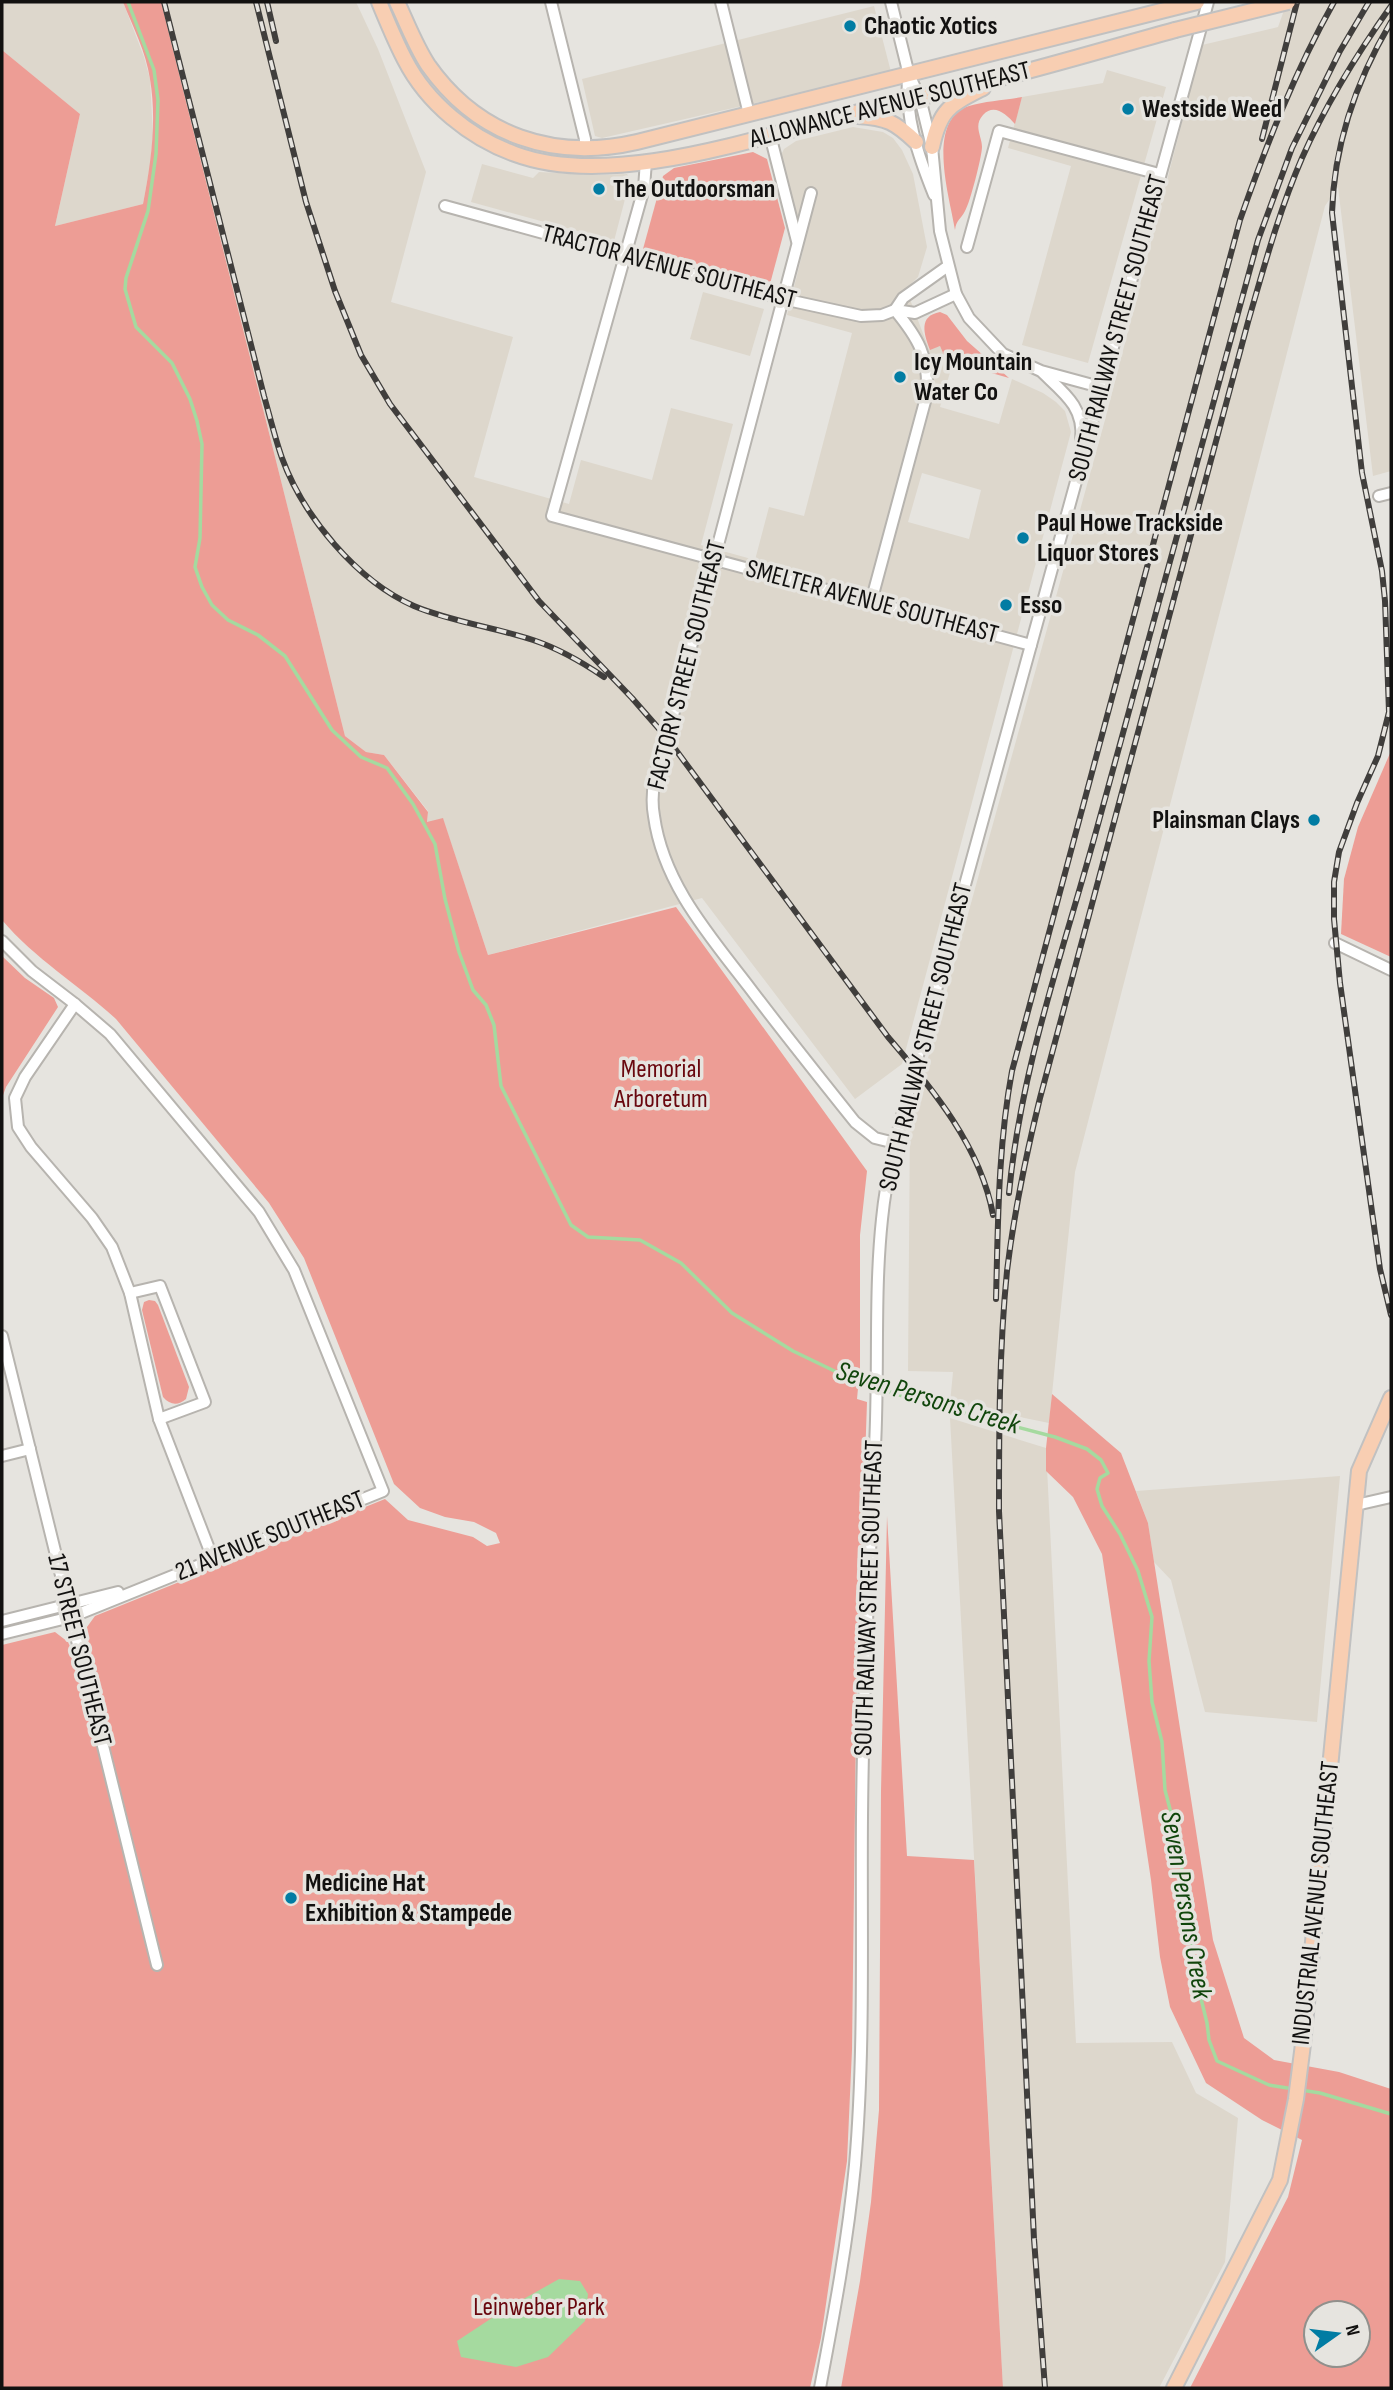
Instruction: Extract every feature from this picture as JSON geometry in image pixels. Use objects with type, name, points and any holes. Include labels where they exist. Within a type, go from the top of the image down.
[{"type":"main road","name":"ALLOWANCE AVENUE SOUTHEAST","points":[[379,2],[405,61],[418,81],[448,114],[489,142],[516,155],[567,166],[599,166],[683,155],[1001,78],[1288,2]]},
{"type":"main road","name":"ALLOWANCE AVENUE SOUTHEAST","points":[[397,2],[417,46],[438,78],[461,102],[501,129],[539,144],[585,150],[629,144],[1197,2]]},
{"type":"main road","points":[[932,147],[937,124],[950,107],[1001,78]]},
{"type":"main road","points":[[846,115],[887,119],[916,142]]},
{"type":"main road","name":"INDUSTRIAL AVENUE SOUTHEAST","points":[[1174,2388],[1280,2180],[1296,2099],[1303,2044],[1359,1471],[1391,1398]]},
{"type":"street","points":[[551,2],[585,139],[585,150]]},
{"type":"street","points":[[721,2],[749,114]]},
{"type":"street","points":[[891,2],[909,75],[916,142],[935,197],[956,294],[969,318],[1003,354],[1041,371],[1100,387]]},
{"type":"street","name":"SOUTH RAILWAY STREET SOUTHEAST","points":[[820,2388],[847,2230],[855,2163],[860,2052],[863,1720],[877,1409],[878,1279],[882,1219],[895,1143],[1100,387],[1208,2]]},
{"type":"street","points":[[913,99],[932,147],[935,197]]},
{"type":"street","points":[[968,247],[999,131],[1159,174]]},
{"type":"street","points":[[770,135],[798,244]]},
{"type":"street","points":[[625,254],[646,180],[646,161]]},
{"type":"street","name":"FACTORY STREET SOUTHEAST","points":[[811,193],[667,738],[654,775],[653,816],[658,839],[675,884],[684,899],[793,1046],[862,1129],[875,1138],[895,1143]]},
{"type":"street","name":"TRACTOR AVENUE SOUTHEAST","points":[[445,206],[783,299],[861,316],[881,315],[895,310],[915,313],[956,294]]},
{"type":"street","name":"SMELTER AVENUE SOUTHEAST","points":[[625,254],[552,516],[1031,645]]},
{"type":"street","points":[[872,602],[927,394],[928,379],[917,338],[895,310],[903,298],[948,266]]},
{"type":"street","points":[[1041,371],[1074,403],[1080,414],[1083,430],[1074,485]]},
{"type":"street","points":[[1379,496],[1391,493]]},
{"type":"street","points":[[2,941],[32,971],[75,1004],[25,1077],[15,1098],[18,1127],[31,1147],[92,1218],[112,1247],[130,1293],[159,1419],[213,1559]]},
{"type":"street","points":[[1335,943],[1391,970]]},
{"type":"street","name":"21 AVENUE SOUTHEAST","points":[[2,1634],[71,1617],[383,1491],[294,1270],[259,1212],[110,1034],[75,1004]]},
{"type":"street","points":[[130,1293],[160,1286],[205,1402],[159,1419]]},
{"type":"street","name":"17 STREET SOUTHEAST","points":[[2,1336],[157,1965]]},
{"type":"street","points":[[2,1456],[30,1449]]},
{"type":"street","points":[[1356,1505],[1391,1497]]},
{"type":"street","name":"21 AVENUE SOUTHEAST","points":[[2,1621],[158,1581]]},
{"type":"shaded area","points":[[2,2],[123,2],[150,79],[153,136],[143,204],[55,226],[80,114],[2,50]]},
{"type":"shaded area","points":[[161,2],[356,2],[378,49],[426,172],[391,302],[513,337],[474,477],[569,504],[581,460],[652,480],[671,408],[733,424],[701,545],[755,560],[769,507],[804,516],[852,333],[787,315],[803,251],[781,155],[784,149],[796,141],[853,127],[883,132],[893,138],[913,174],[927,247],[918,277],[906,289],[929,349],[940,346],[946,360],[953,362],[940,407],[999,424],[1012,379],[1056,402],[1065,411],[1071,432],[902,1064],[855,1099],[702,898],[488,955],[443,819],[427,823],[428,811],[384,755],[366,752],[345,736]],"holes":[[[922,473],[981,490],[969,539],[908,522]]]},
{"type":"shaded area","points":[[1287,2],[1391,2],[1391,471],[1373,476],[1338,187],[1325,206],[1075,1172],[1049,1423],[950,1403],[953,1372],[908,1371],[910,1123],[1105,420],[1202,45],[1278,27]]},
{"type":"shaded area","points":[[874,6],[891,72],[602,138],[595,136],[582,79]]},
{"type":"shaded area","points":[[1107,70],[1166,87],[1088,363],[1022,345],[1071,166],[1008,148],[1022,97],[1103,83]]},
{"type":"shaded area","points":[[482,164],[533,178],[539,172],[627,174],[629,184],[614,241],[471,202]]},
{"type":"shaded area","points":[[703,292],[764,309],[750,356],[690,339]]},
{"type":"shaded area","points":[[950,1418],[1046,1448],[1076,2043],[1172,2042],[1196,2093],[1238,2118],[1225,2262],[1159,2388],[1003,2388]]},
{"type":"shaded area","points":[[1340,1476],[1317,1722],[1205,1712],[1171,1580],[1154,1562],[1148,1523],[1136,1491]]},
{"type":"shaded area","points":[[559,2279],[580,2281],[588,2294],[585,2321],[548,2357],[516,2367],[461,2357],[457,2341]]},
{"type":"green space","points":[[123,2],[161,2],[345,736],[366,752],[384,755],[428,812],[427,822],[443,818],[488,955],[676,907],[867,1171],[860,1235],[860,1367],[857,1399],[867,1402],[856,1724],[852,2050],[847,2161],[821,2338],[810,2388],[2,2388],[2,1645],[55,1632],[68,1642],[77,1662],[90,1659],[87,1627],[95,1616],[385,1499],[408,1520],[473,1537],[487,1546],[500,1543],[496,1533],[474,1522],[445,1517],[420,1508],[394,1484],[304,1258],[269,1203],[116,1019],[29,947],[2,920],[2,50],[80,114],[55,226],[143,204],[152,142],[152,95],[146,59]]},
{"type":"green space","points":[[1022,97],[1015,124],[996,110],[987,112],[980,119],[978,127],[982,147],[978,169],[967,206],[955,230],[944,161],[944,143],[948,127],[956,114],[969,106]]},
{"type":"green space","points":[[753,152],[767,159],[785,228],[770,284],[643,249],[663,176],[674,168]]},
{"type":"green space","points":[[940,312],[947,315],[967,341],[1009,378],[946,360],[940,346],[930,350],[925,332],[926,322],[928,317]]},
{"type":"green space","points":[[1391,751],[1391,957],[1341,934],[1344,879],[1358,827]]},
{"type":"green space","points":[[2,956],[25,978],[54,998],[58,1007],[6,1087],[2,1098]]},
{"type":"green space","points":[[149,1300],[158,1305],[189,1387],[186,1399],[177,1404],[168,1402],[163,1397],[142,1310],[144,1302]]},
{"type":"green space","points":[[1052,1394],[1121,1453],[1148,1523],[1213,1940],[1244,2038],[1274,2060],[1339,2072],[1391,2089],[1391,2388],[1190,2388],[1288,2197],[1302,2140],[1262,2120],[1206,2083],[1170,2007],[1160,1957],[1102,1554],[1073,1497],[1046,1471]]},
{"type":"green space","points":[[887,1516],[907,1856],[974,1860],[1003,2388],[841,2388],[871,2202],[879,2110],[881,1791]]},
{"type":"waterway","name":"Seven Persons Creek","points":[[128,2],[154,70],[158,100],[156,154],[148,211],[126,278],[125,289],[136,327],[172,363],[190,399],[197,421],[202,444],[200,538],[195,567],[212,605],[228,620],[258,635],[285,656],[332,730],[361,757],[387,768],[413,804],[435,844],[445,899],[459,952],[473,990],[486,1005],[494,1025],[501,1086],[571,1225],[588,1237],[640,1240],[681,1263],[732,1313],[793,1351],[851,1379],[918,1401],[1055,1437],[1087,1449],[1101,1460],[1108,1473],[1100,1478],[1097,1489],[1102,1506],[1120,1534],[1138,1571],[1152,1617],[1149,1661],[1152,1702],[1162,1742],[1165,1790],[1177,1836],[1195,1974],[1209,2040],[1217,2061],[1269,2085],[1294,2089]]},
{"type":"waterway","name":"Seven Persons Creek","points":[[1301,2090],[1391,2114]]},
{"type":"railway","points":[[164,2],[264,396],[282,458],[303,502],[334,544],[372,580],[393,595],[428,612],[542,643],[604,677]]},
{"type":"railway","points":[[256,2],[306,202],[335,291],[361,355],[390,404],[539,601],[667,738],[888,1037],[937,1098],[953,1120],[978,1166],[993,1215]]},
{"type":"railway","points":[[267,2],[276,41]]},
{"type":"railway","points":[[1262,139],[1297,2]]},
{"type":"railway","points":[[996,1299],[1001,1156],[1012,1071],[1240,220],[1282,109],[1334,2]]},
{"type":"railway","points":[[1009,1193],[1033,1054],[1258,240],[1292,148],[1340,51],[1369,2]]},
{"type":"railway","points":[[1045,2388],[1034,2239],[999,1511],[1001,1361],[1010,1249],[1040,1098],[1272,239],[1302,158],[1321,118],[1354,61],[1391,6]]},
{"type":"railway","points":[[1391,22],[1367,67],[1349,114],[1337,162],[1332,213],[1362,473],[1382,571],[1389,712],[1378,756],[1339,852],[1334,882],[1334,919],[1340,983],[1380,1269],[1391,1315]]},
{"type":"place","name":"Chaotic Xotics","points":[[850,26]]},
{"type":"place","name":"Westside Weed","points":[[1128,109]]},
{"type":"place","name":"The Outdoorsman","points":[[599,189]]},
{"type":"place","name":"Icy Mountain Water Co","points":[[900,377]]},
{"type":"place","name":"Paul Howe Trackside Liquor Stores","points":[[1023,538]]},
{"type":"place","name":"Esso","points":[[1006,605]]},
{"type":"place","name":"Plainsman Clays","points":[[1314,820]]},
{"type":"place","name":"Medicine Hat Exhibition & Stampede","points":[[291,1898]]},
{"type":"park label","name":"Memorial Arboretum","points":[[661,1084]]},
{"type":"park label","name":"Leinweber Park","points":[[539,2307]]}]
